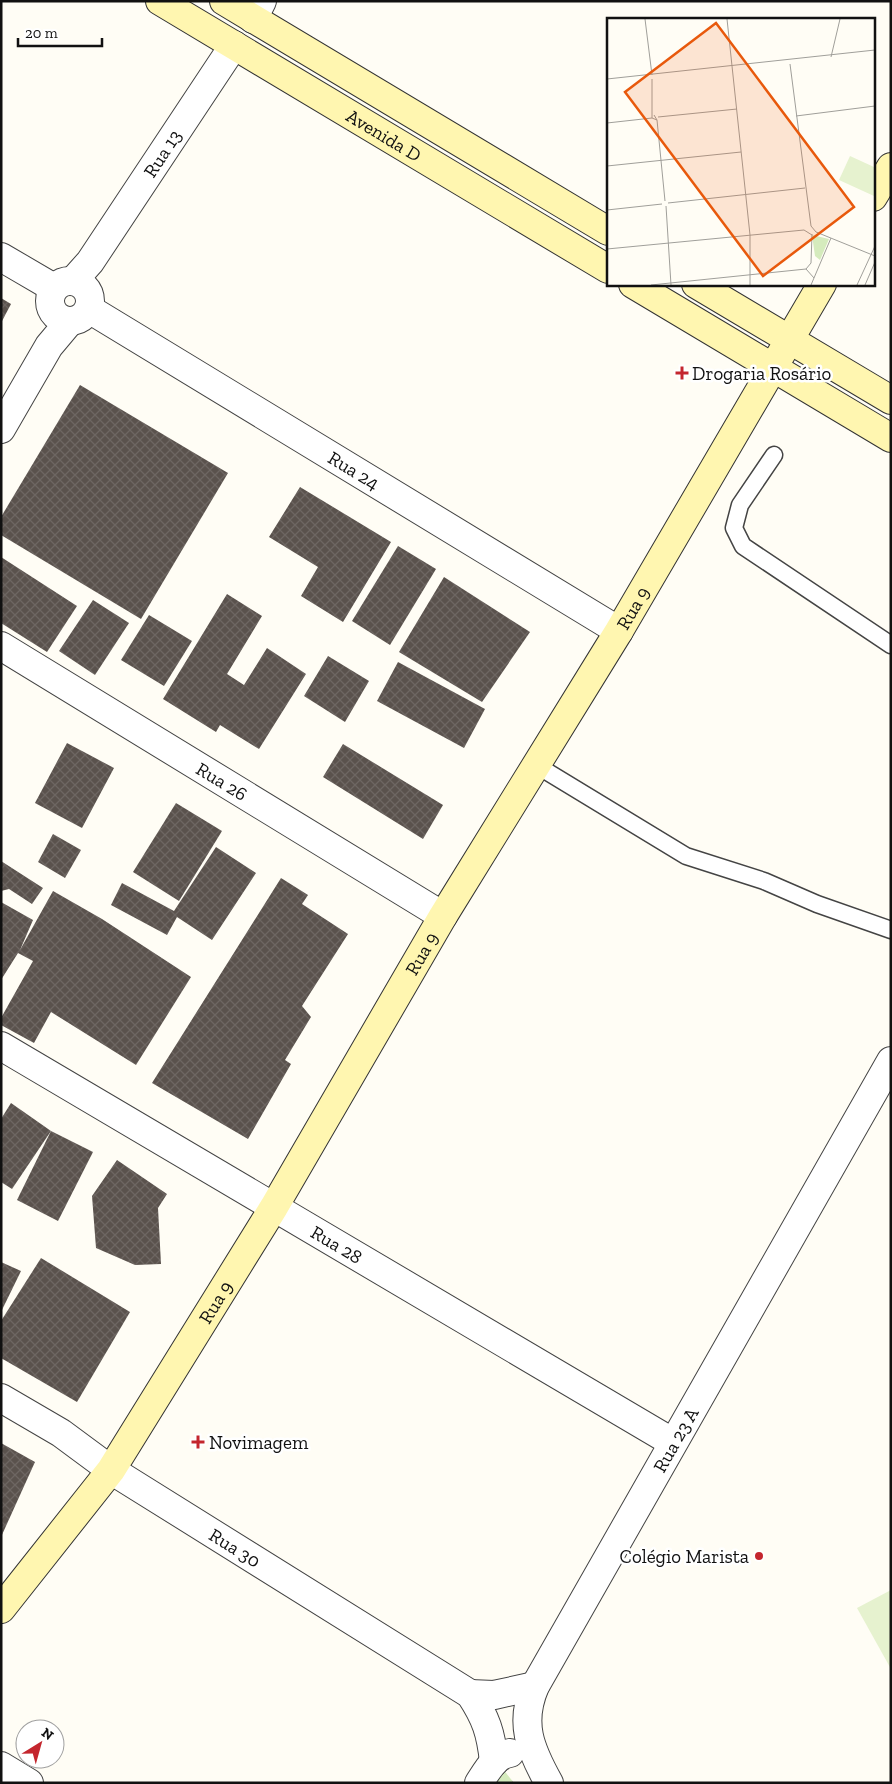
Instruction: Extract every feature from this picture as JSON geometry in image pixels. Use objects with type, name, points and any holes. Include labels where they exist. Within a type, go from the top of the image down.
[{"type":"street","name":"Avenida D","points":[[160,1],[607,268]]},
{"type":"street","name":"Avenida D","points":[[224,1],[258,10],[607,230]]},
{"type":"street","name":"Rua 13","points":[[1,429],[49,346],[74,295],[234,45]]},
{"type":"street","points":[[874,195],[891,167]]},
{"type":"street","name":"Rua 24","points":[[1,257],[74,295],[619,631]]},
{"type":"street","points":[[635,285],[891,438]]},
{"type":"street","points":[[698,285],[891,400]]},
{"type":"street","name":"Rua 9","points":[[1,1608],[111,1470],[274,1207],[443,916],[619,631],[821,285]]},
{"type":"street","name":"Rua 26","points":[[1,646],[443,916]]},
{"type":"street","name":"Rua 28","points":[[1,1046],[672,1442]]},
{"type":"street","name":"Rua 23 A","points":[[543,1772],[528,1739],[528,1702],[535,1686],[672,1442],[891,1061]]},
{"type":"street","name":"Rua 30","points":[[1,1398],[61,1433],[111,1470],[470,1694],[482,1712],[492,1735],[487,1772]]},
{"type":"street","points":[[470,1694],[494,1695],[535,1686]]},
{"type":"street","name":"Rua 23 A","points":[[487,1772],[504,1754],[515,1752],[526,1754],[543,1772]]},
{"type":"street","points":[[1,1766],[29,1783]]},
{"type":"lane","points":[[774,455],[740,505],[734,528],[743,546],[891,645]]},
{"type":"lane","points":[[536,765],[686,856],[764,881],[817,904],[891,930]]},
{"type":"green space","points":[[891,1590],[891,1669],[857,1608]]},
{"type":"green space","points":[[499,1764],[514,1783],[488,1783]]},
{"type":"building","points":[[1,298],[11,304],[1,323]]},
{"type":"building","points":[[80,385],[228,473],[141,619],[1,535],[1,517]]},
{"type":"building","points":[[300,487],[391,542],[343,622],[301,596],[318,567],[269,537]]},
{"type":"building","points":[[398,546],[436,569],[390,645],[352,621]]},
{"type":"building","points":[[1,557],[77,606],[47,652],[1,623]]},
{"type":"building","points":[[444,577],[530,632],[482,702],[399,652]]},
{"type":"building","points":[[227,594],[262,616],[227,674],[244,685],[267,648],[306,674],[259,749],[220,725],[216,732],[163,699]]},
{"type":"building","points":[[93,600],[129,623],[95,675],[59,651]]},
{"type":"building","points":[[149,615],[192,641],[164,686],[121,660]]},
{"type":"building","points":[[328,656],[369,681],[345,722],[304,696]]},
{"type":"building","points":[[398,662],[485,709],[464,748],[377,701]]},
{"type":"building","points":[[67,743],[114,768],[82,828],[35,803]]},
{"type":"building","points":[[343,744],[443,805],[423,839],[323,777]]},
{"type":"building","points":[[176,803],[222,831],[179,901],[133,872]]},
{"type":"building","points":[[53,834],[81,850],[65,878],[38,862]]},
{"type":"building","points":[[216,847],[256,873],[212,940],[177,917],[167,935],[111,905],[122,883],[174,911]]},
{"type":"building","points":[[1,861],[43,888],[32,904],[9,889],[1,891]]},
{"type":"building","points":[[281,878],[308,895],[302,904],[348,934],[302,1006],[311,1017],[285,1060],[291,1064],[248,1139],[152,1083]]},
{"type":"building","points":[[53,891],[102,919],[191,977],[136,1065],[51,1012],[34,1043],[1,1025],[1,1018],[33,961],[18,953],[1,980],[1,902],[33,920],[20,950]]},
{"type":"building","points":[[11,1103],[51,1131],[12,1189],[1,1182],[1,1119]]},
{"type":"building","points":[[51,1131],[93,1152],[58,1221],[17,1200]]},
{"type":"building","points":[[117,1160],[167,1194],[158,1208],[161,1264],[135,1265],[96,1248],[92,1196]]},
{"type":"building","points":[[41,1258],[130,1312],[77,1402],[1,1358],[1,1321]]},
{"type":"building","points":[[1,1262],[21,1271],[1,1312]]},
{"type":"building","points":[[1,1443],[35,1462],[1,1537]]},
{"type":"place","name":"Drogaria Rosário","points":[[682,373]]},
{"type":"place","name":"Novimagem","points":[[198,1442]]},
{"type":"place","name":"Colégio Marista","points":[[759,1556]]}]
